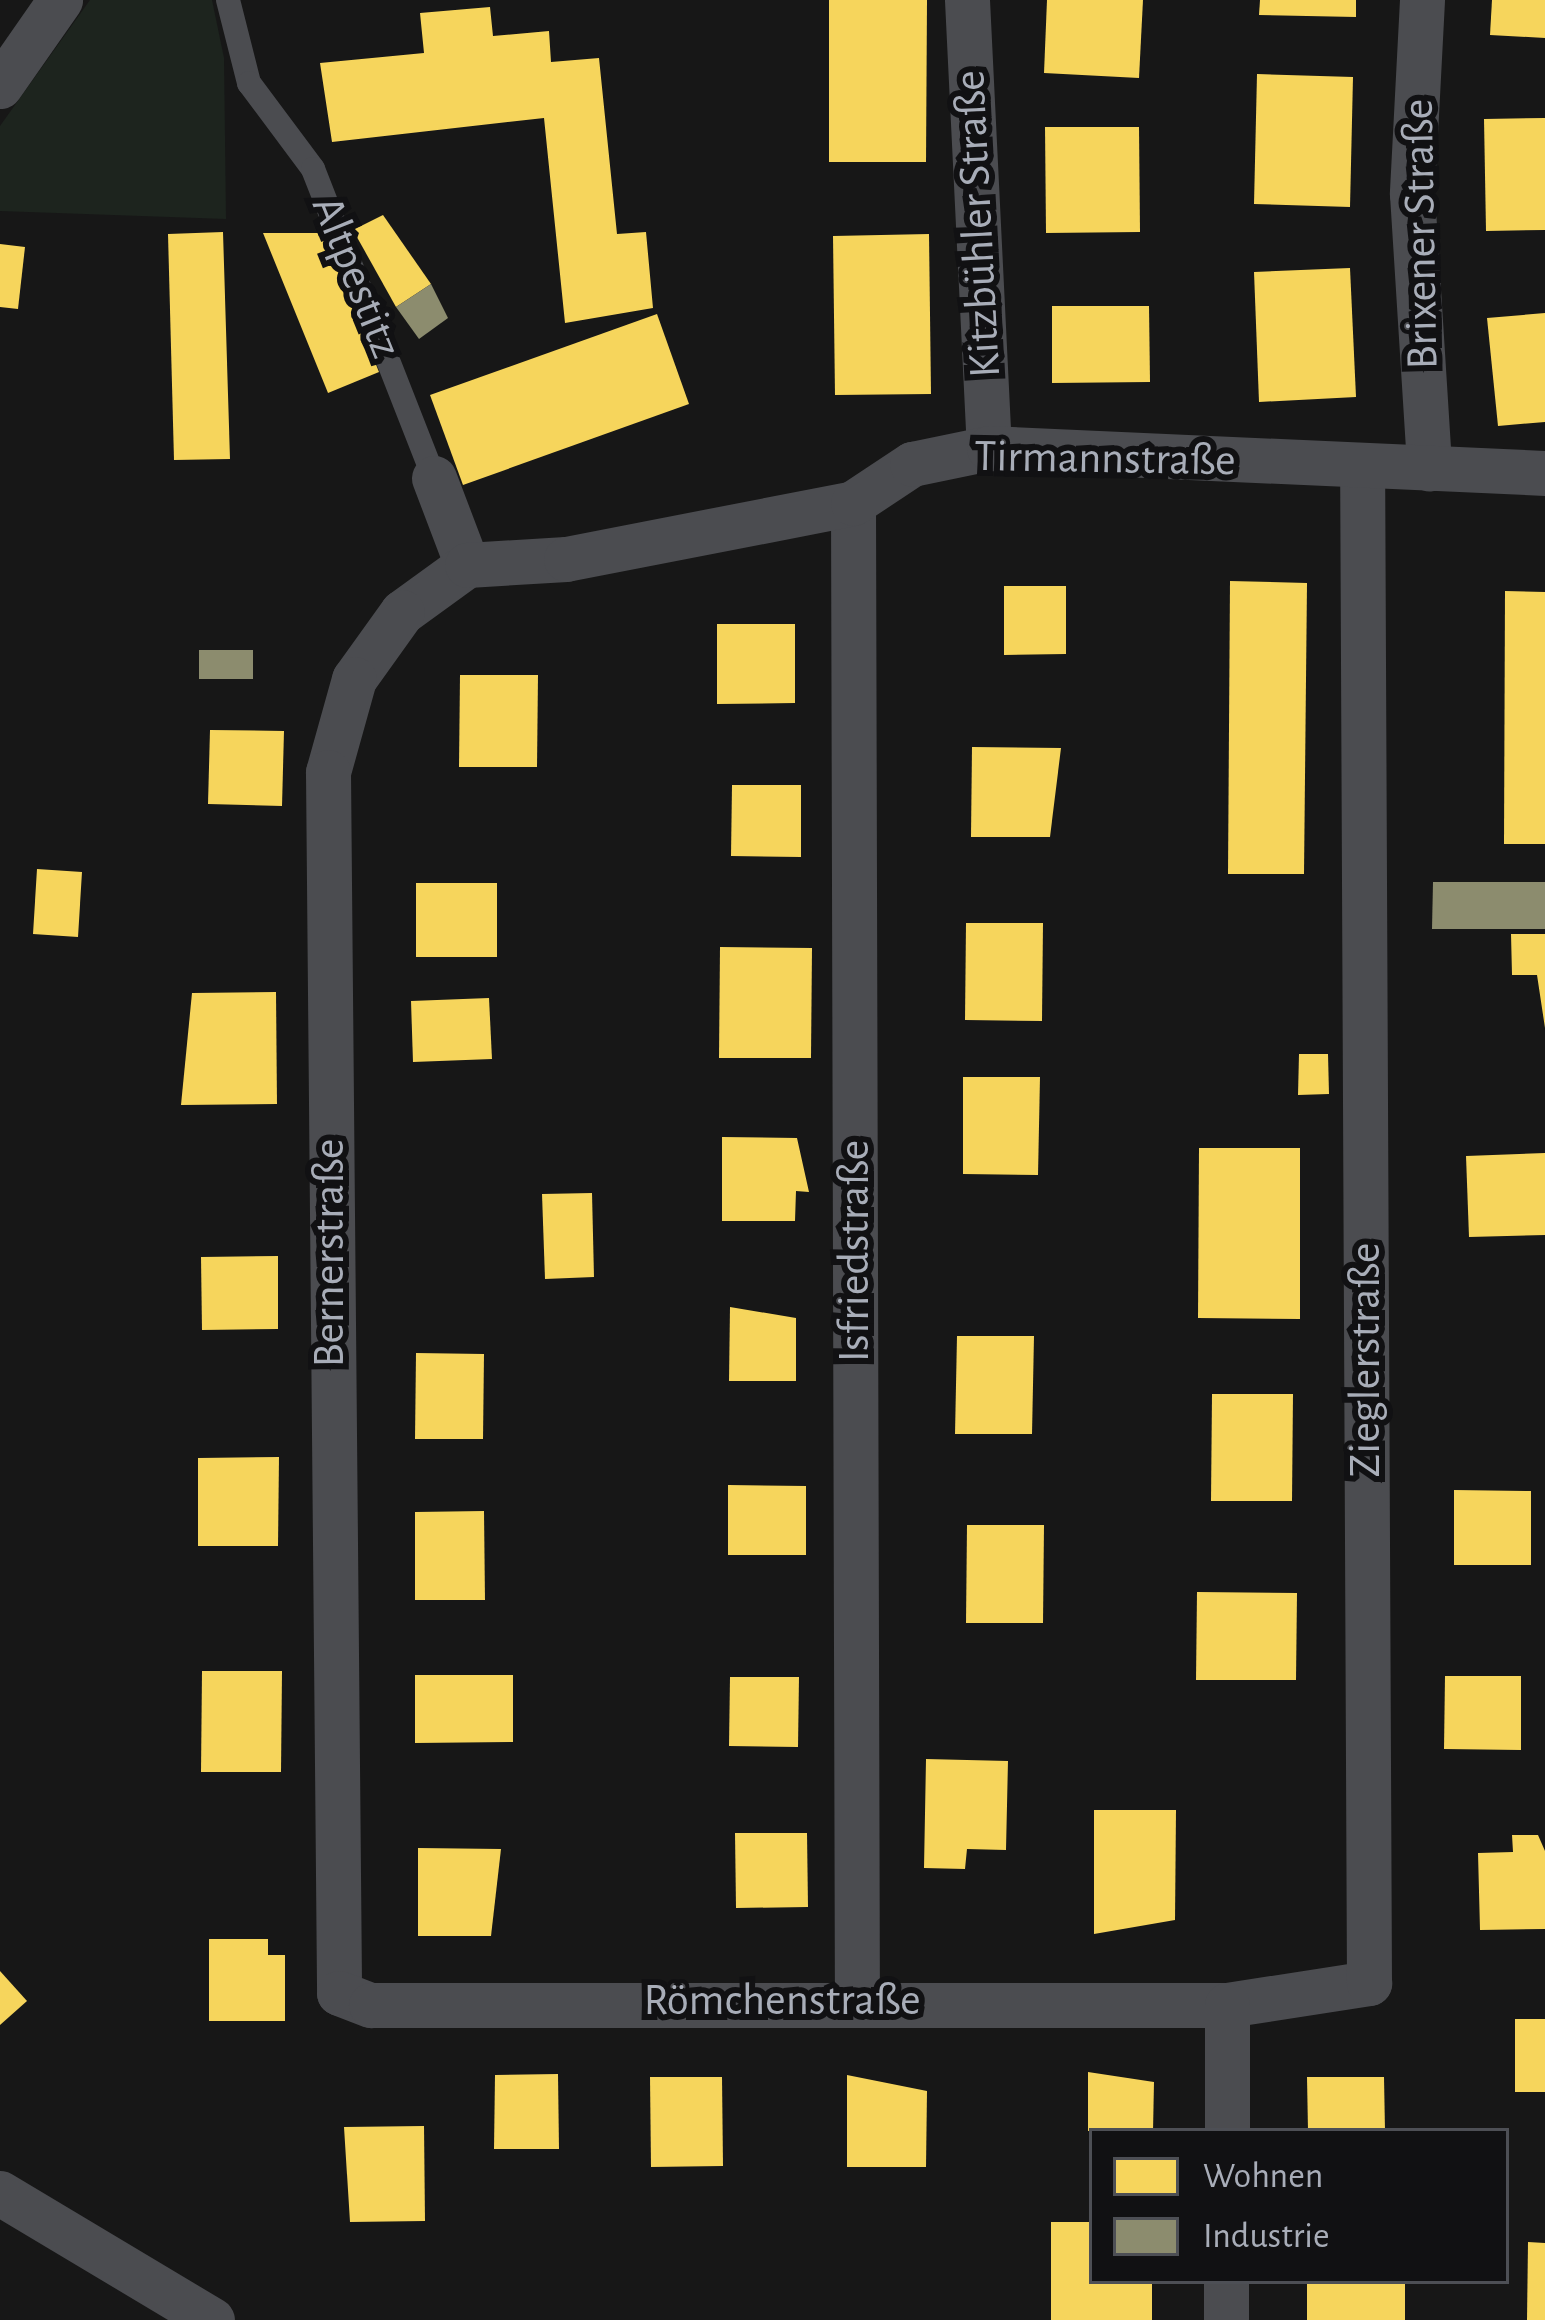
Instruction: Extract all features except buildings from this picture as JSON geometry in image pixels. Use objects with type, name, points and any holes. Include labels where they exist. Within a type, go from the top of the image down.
[{"type":"street","points":[[0,86],[60,0]]},
{"type":"street","name":"Kitzbühler Straße","points":[[968,0],[989,448]]},
{"type":"street","name":"Brixener Straße","points":[[1422,0],[1412,194],[1429,468]]},
{"type":"street","name":"Tirmannstraße","points":[[467,565],[566,559],[853,503],[912,464],[989,448],[1362,468],[1545,472]]},
{"type":"street","name":"Zieglerstraße","points":[[1227,2005],[1369,1983],[1362,468]]},
{"type":"street","name":"Altpestitz","points":[[434,478],[467,565]]},
{"type":"street","name":"Isfriedstraße","points":[[853,503],[857,1999]]},
{"type":"street","name":"Bernerstraße","points":[[339,1993],[328,772],[354,679],[401,612],[467,565]]},
{"type":"street","name":"Römchenstraße","points":[[339,1993],[371,2006],[857,1999],[1227,2005]]},
{"type":"street","points":[[1227,2005],[1227,2128]]},
{"type":"street","points":[[0,2193],[212,2320]]},
{"type":"street","points":[[1226,2284],[1226,2320]]},
{"type":"lane","name":"Altpestitz","points":[[228,0],[249,83],[313,169],[434,478]]},
{"type":"shaded area","points":[[90,0],[212,0],[224,58],[226,219],[0,211],[0,126]]}]
